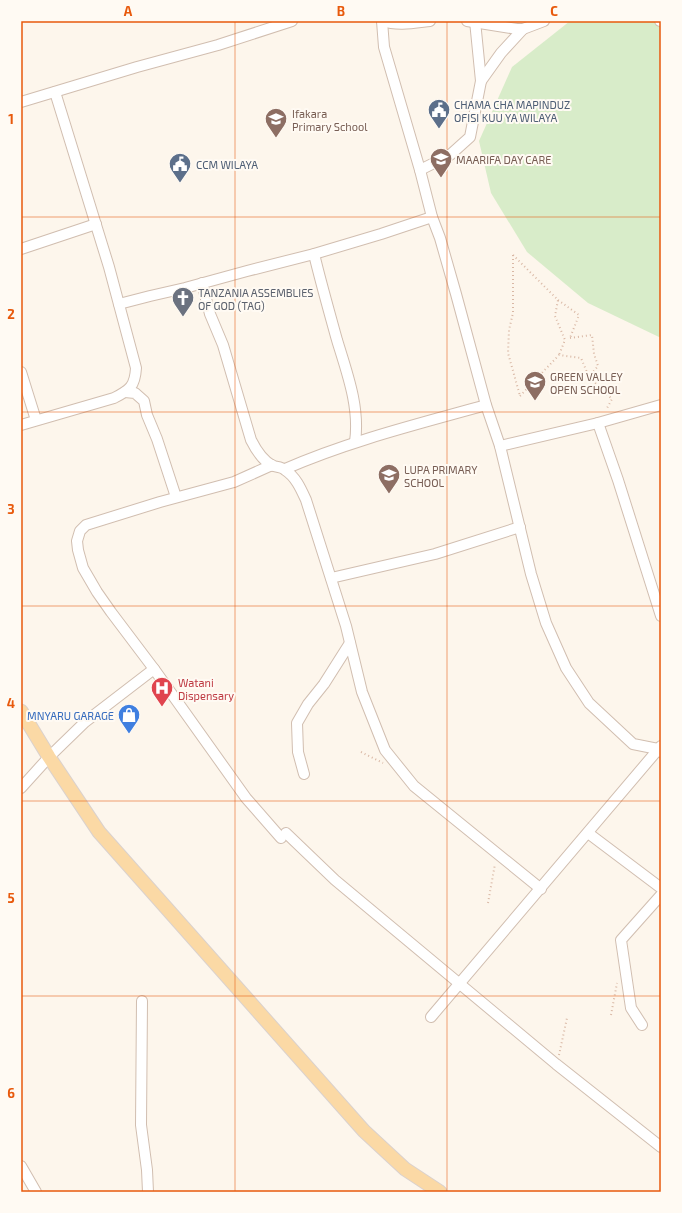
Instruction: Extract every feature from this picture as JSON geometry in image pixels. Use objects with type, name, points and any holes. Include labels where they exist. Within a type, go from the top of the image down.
[{"type":"main road","points":[[21,711],[49,757],[99,832],[364,1131],[405,1169],[435,1191]]},
{"type":"street","points":[[21,102],[137,67],[218,45],[269,25],[292,21]]},
{"type":"street","points":[[430,21],[408,24],[392,24],[382,21],[384,47],[420,170],[432,217],[440,238],[456,294],[486,405],[500,446],[531,574],[546,623],[566,668],[589,703],[633,744],[660,749]]},
{"type":"street","points":[[420,170],[450,155],[470,137],[481,81],[473,21],[516,29],[523,29],[544,21]]},
{"type":"street","points":[[481,81],[501,53],[523,29]]},
{"type":"street","points":[[55,92],[109,267],[147,415],[157,439],[176,497]]},
{"type":"street","points":[[119,304],[314,254],[432,217]]},
{"type":"street","points":[[21,248],[96,224]]},
{"type":"street","points":[[314,254],[349,380],[356,417],[356,442]]},
{"type":"street","points":[[202,283],[210,314],[223,345],[251,440],[259,454],[272,465],[285,469],[300,485],[331,578],[350,643],[362,692],[385,750],[414,786],[541,888]]},
{"type":"street","points":[[21,425],[114,398],[125,392],[134,384],[136,379],[136,368]]},
{"type":"street","points":[[21,372],[36,420]]},
{"type":"street","points":[[125,392],[135,394],[144,401]]},
{"type":"street","points":[[285,469],[315,456],[356,442],[486,405]]},
{"type":"street","points":[[500,446],[598,424],[661,405]]},
{"type":"street","points":[[598,424],[618,480],[661,616]]},
{"type":"street","points":[[272,465],[234,482],[176,497],[86,525],[80,531],[77,541],[83,568],[97,592],[122,628],[154,669],[246,798],[284,836],[335,880],[556,1064],[661,1148]]},
{"type":"street","points":[[331,578],[435,554],[520,527]]},
{"type":"street","points":[[304,774],[298,752],[297,723],[308,704],[324,684],[350,643]]},
{"type":"street","points":[[21,788],[49,757],[85,722],[154,669]]},
{"type":"street","points":[[431,1017],[660,749]]},
{"type":"street","points":[[588,833],[661,888]]},
{"type":"street","points":[[642,1025],[631,1008],[621,940],[661,895]]},
{"type":"street","points":[[142,1001],[141,1125],[148,1170],[148,1192]]},
{"type":"street","points":[[21,1166],[36,1192]]},
{"type":"path","points":[[558,300],[555,316],[565,340],[559,355],[520,396],[508,353],[509,330],[513,313],[513,255],[558,300],[579,316],[570,338],[592,335],[594,354],[598,366],[589,377]]},
{"type":"path","points":[[559,355],[581,358],[589,377],[612,399],[598,424]]},
{"type":"path","points":[[488,903],[497,853]]},
{"type":"path","points":[[611,1015],[618,978]]},
{"type":"path","points":[[556,1064],[567,1018]]},
{"type":"green space","points":[[570,21],[651,21],[661,25],[661,336],[659,337],[588,303],[527,252],[491,193],[479,141],[512,67]]},
{"type":"place","name":"CHAMA CHA MAPINDUZ OFISI KUU YA WILAYA","points":[[439,130]]},
{"type":"place","name":"Ifakara Primary School","points":[[276,138]]},
{"type":"place","name":"MAARIFA DAY CARE","points":[[441,178]]},
{"type":"place","name":"CCM WILAYA","points":[[180,184]]},
{"type":"place","name":"TANZANIA ASSEMBLIES OF GOD (TAG)","points":[[183,318]]},
{"type":"place","name":"GREEN VALLEY OPEN SCHOOL","points":[[535,402]]},
{"type":"place","name":"LUPA PRIMARY SCHOOL","points":[[389,494]]},
{"type":"place","name":"Watani Dispensary","points":[[162,708]]},
{"type":"place","name":"MNYARU GARAGE","points":[[129,734]]}]
